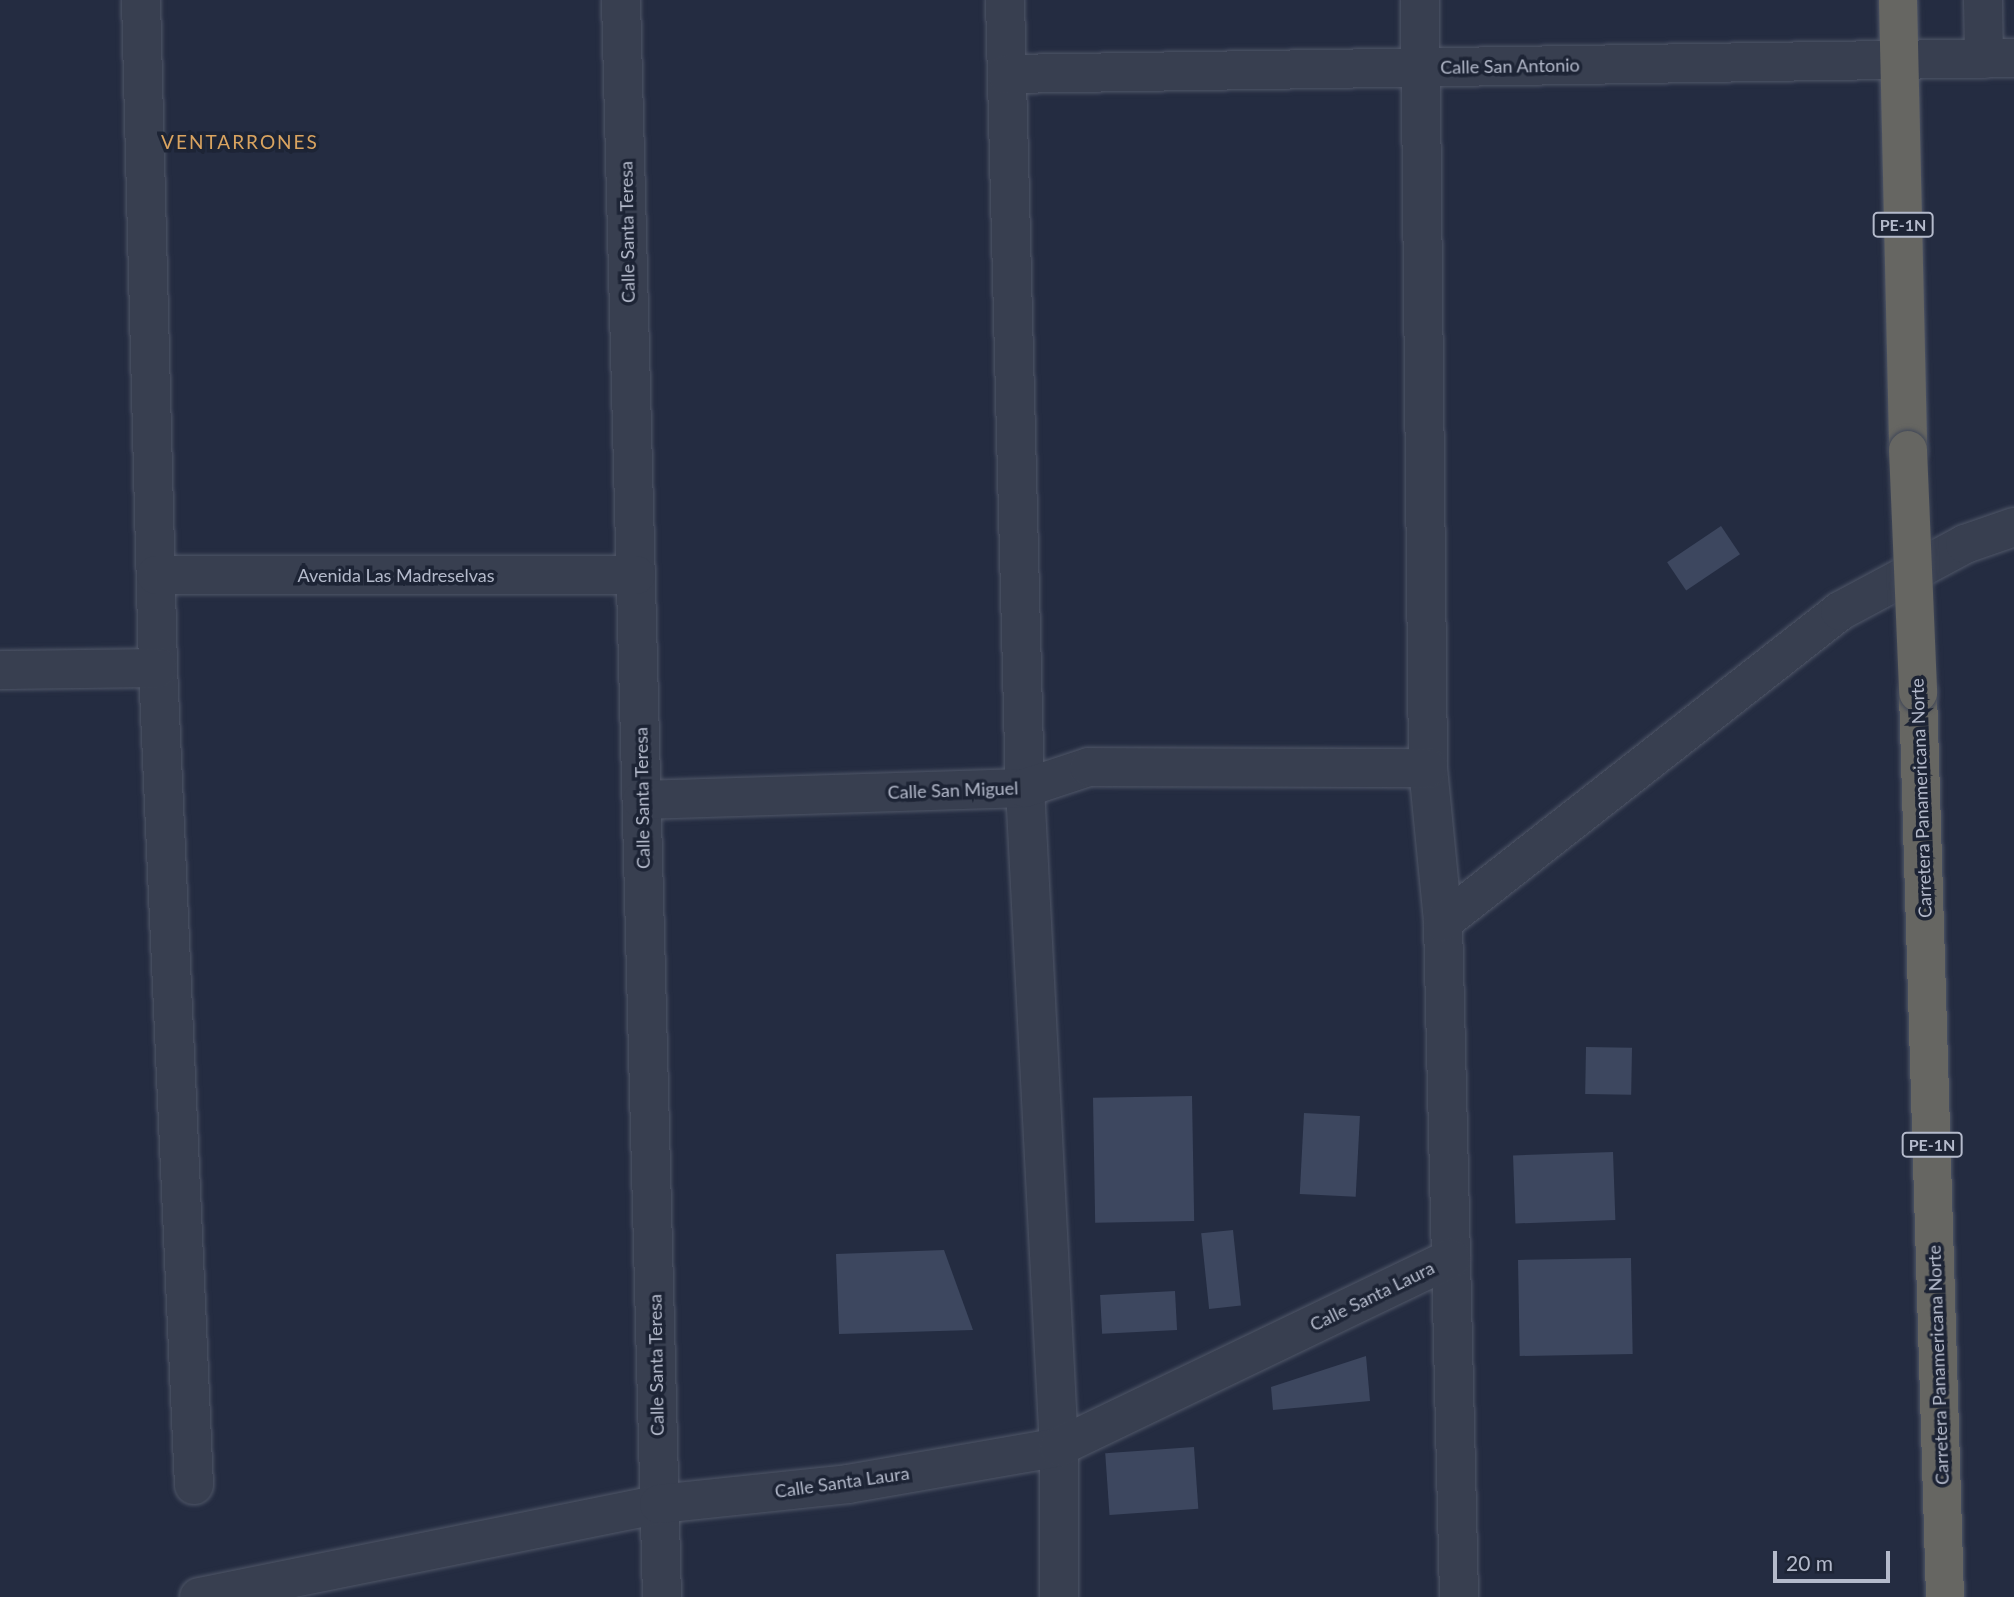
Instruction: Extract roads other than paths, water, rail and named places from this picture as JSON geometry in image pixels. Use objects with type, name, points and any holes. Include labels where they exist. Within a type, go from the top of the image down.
[{"type":"highway","name":"Carretera Panamericana Norte","points":[[1898,0],[1908,450],[1918,693],[1945,1597]]},
{"type":"street","points":[[141,0],[158,668],[194,1485]]},
{"type":"street","name":"Calle Santa Teresa","points":[[621,0],[662,1597]]},
{"type":"street","points":[[1005,0],[1025,788],[1059,1447],[1059,1597]]},
{"type":"street","points":[[1420,0],[1428,768],[1443,922],[1459,1597]]},
{"type":"street","points":[[1983,0],[1999,59]]},
{"type":"street","name":"Calle San Antonio","points":[[1007,74],[1999,59]]},
{"type":"street","points":[[1443,922],[1840,611],[1965,544],[2014,527]]},
{"type":"street","name":"Avenida Las Madreselvas","points":[[156,575],[636,575]]},
{"type":"street","points":[[0,670],[158,668]]},
{"type":"street","name":"Calle San Miguel","points":[[642,800],[1025,788],[1089,767],[1428,768]]},
{"type":"street","name":"Calle Santa Laura","points":[[199,1597],[659,1504],[848,1484],[1059,1447],[1451,1258]]},
{"type":"district","name":"VENTARRONES","points":[[240,142]]}]
